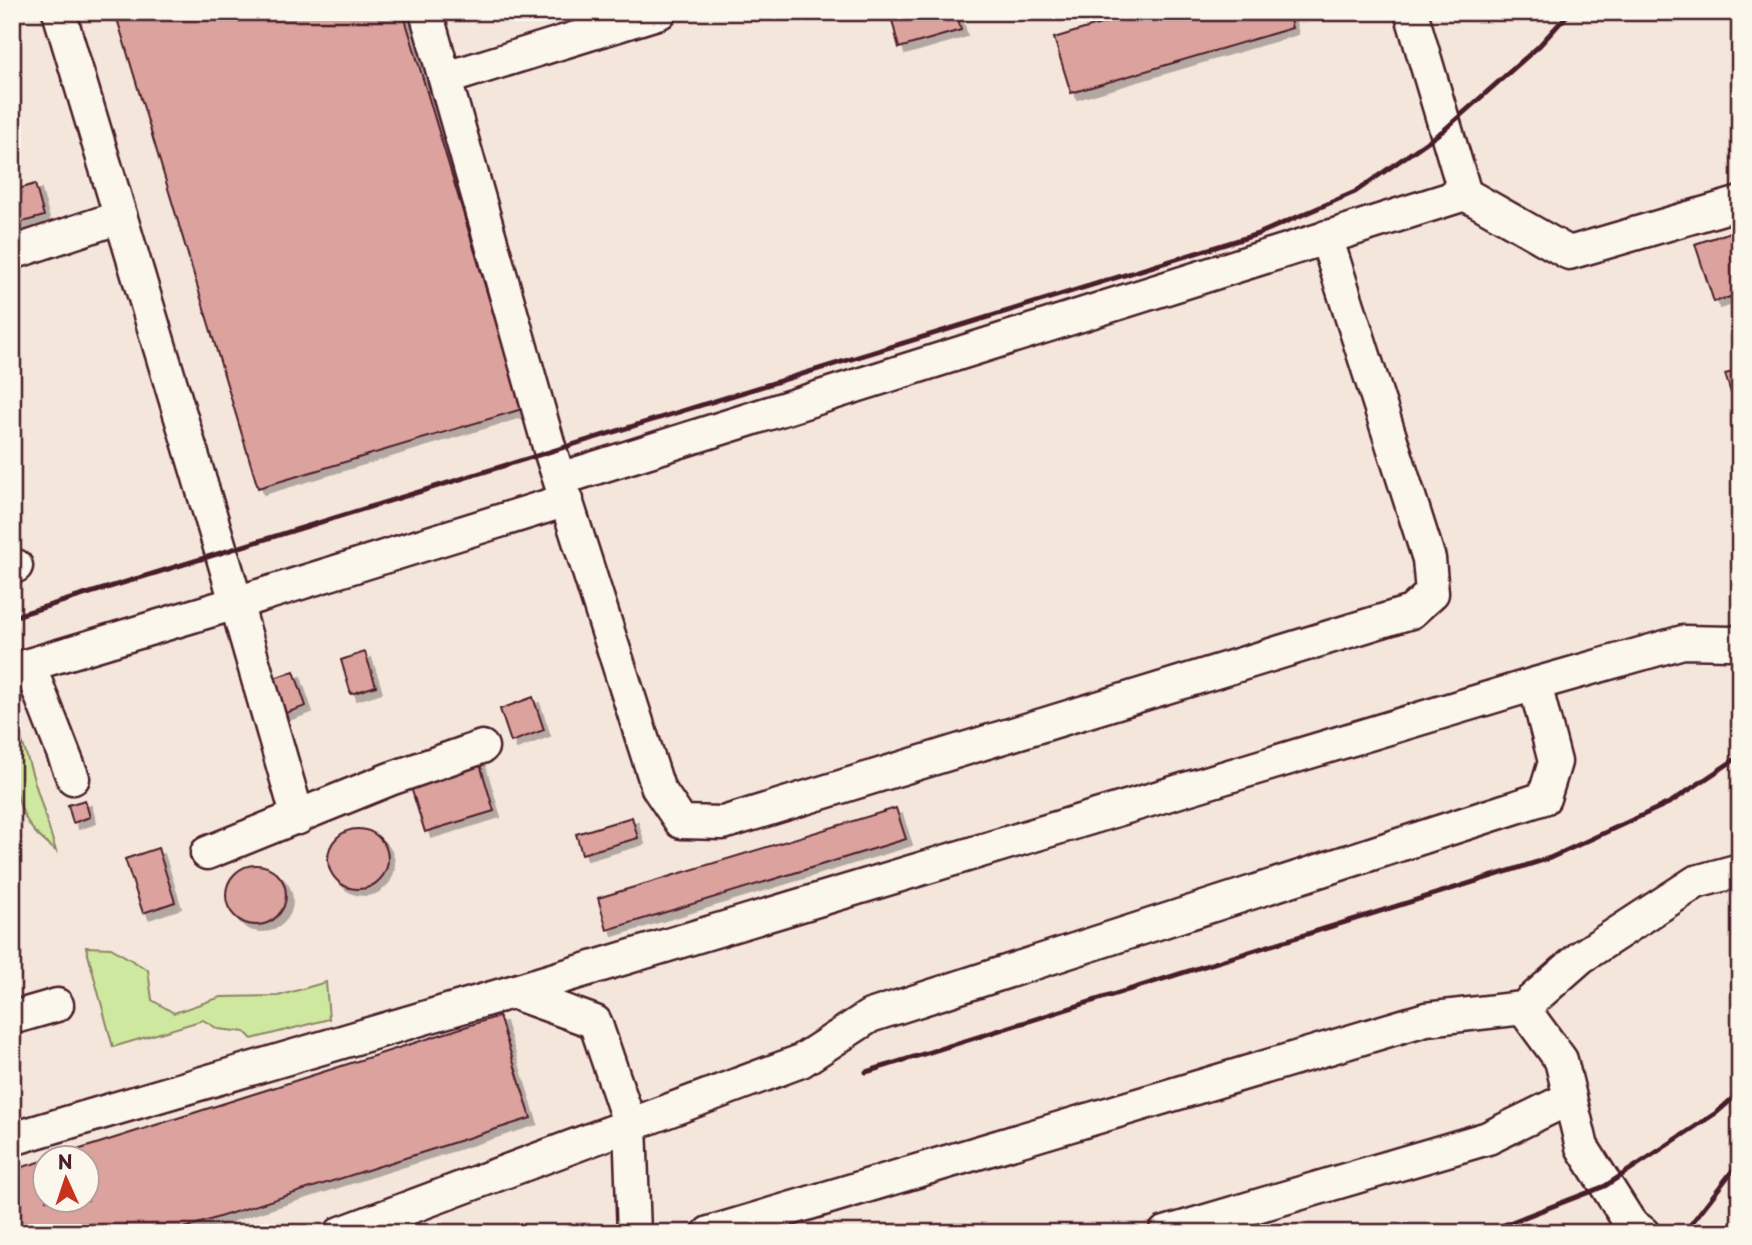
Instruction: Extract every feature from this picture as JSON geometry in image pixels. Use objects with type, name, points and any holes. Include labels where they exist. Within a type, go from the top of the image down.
[{"type":"lane","points":[[59,12],[298,818]]},
{"type":"lane","points":[[426,12],[563,489],[658,788],[681,822],[723,823],[1411,612],[1432,593],[1429,559],[1326,237]]},
{"type":"lane","points":[[447,78],[660,12]]},
{"type":"lane","points":[[1411,12],[1465,194],[1569,253],[1740,202]]},
{"type":"lane","points":[[73,778],[21,668],[236,603],[563,489],[1326,237],[1465,194]]},
{"type":"lane","points":[[12,253],[120,217]]},
{"type":"lane","points":[[12,1139],[512,992],[1535,684],[1683,642],[1740,641]]},
{"type":"lane","points":[[341,1233],[377,1227],[630,1125],[801,1061],[870,1016],[1544,798],[1555,762],[1535,684]]},
{"type":"lane","points":[[207,853],[390,779],[482,747]]},
{"type":"lane","points":[[709,1233],[1426,1019],[1523,1008],[1581,957],[1696,882],[1740,870]]},
{"type":"lane","points":[[512,992],[595,1022],[630,1125],[634,1233]]},
{"type":"lane","points":[[12,1018],[57,1005]]},
{"type":"lane","points":[[1523,1008],[1561,1060],[1582,1146],[1628,1230]]},
{"type":"lane","points":[[1165,1233],[1488,1138],[1570,1097]]},
{"type":"green space","points":[[12,731],[22,741],[56,851],[35,832],[22,810],[13,770]]},
{"type":"green space","points":[[86,947],[111,948],[148,970],[152,1000],[174,1013],[221,997],[278,996],[326,982],[329,1019],[252,1039],[245,1032],[218,1029],[203,1020],[113,1047]]},
{"type":"building","points":[[115,12],[403,12],[522,409],[258,488]]},
{"type":"building","points":[[890,12],[966,12],[957,15],[961,30],[899,48]]},
{"type":"building","points":[[1141,12],[1288,12],[1292,28],[1071,93],[1054,38]]},
{"type":"building","points":[[35,184],[44,216],[12,225],[12,191]]},
{"type":"building","points":[[1740,229],[1740,294],[1714,302],[1695,244]]},
{"type":"building","points":[[1740,370],[1740,397],[1733,399],[1725,374]]},
{"type":"building","points":[[365,652],[376,686],[351,694],[341,660]]},
{"type":"building","points":[[294,671],[306,706],[283,714],[271,679]]},
{"type":"building","points":[[533,697],[544,730],[511,742],[500,709]]},
{"type":"building","points":[[479,761],[494,811],[425,832],[409,781]]},
{"type":"building","points":[[85,800],[90,817],[73,823],[68,805]]},
{"type":"building","points":[[896,808],[906,839],[607,930],[598,898]]},
{"type":"building","points":[[632,817],[638,838],[582,854],[576,834]]},
{"type":"building","points":[[358,829],[375,834],[383,842],[388,859],[383,876],[375,884],[358,889],[341,884],[333,876],[328,859],[333,842],[341,834]]},
{"type":"building","points":[[158,848],[175,902],[143,913],[125,859]]},
{"type":"building","points":[[256,865],[273,870],[281,878],[286,895],[281,912],[273,920],[256,925],[239,920],[231,912],[226,895],[231,878],[239,870]]},
{"type":"building","points":[[499,1016],[531,1118],[169,1233],[12,1233],[12,1170],[32,1164],[32,1214],[102,1214],[102,1144],[96,1144]]},
{"type":"railway","points":[[12,617],[1258,234],[1355,192],[1444,130],[1539,46],[1570,12]]},
{"type":"railway","points":[[866,1072],[1550,858],[1671,802],[1740,756]]},
{"type":"railway","points":[[1483,1233],[1605,1186],[1716,1113],[1740,1092]]},
{"type":"railway","points":[[1684,1233],[1740,1161]]}]
